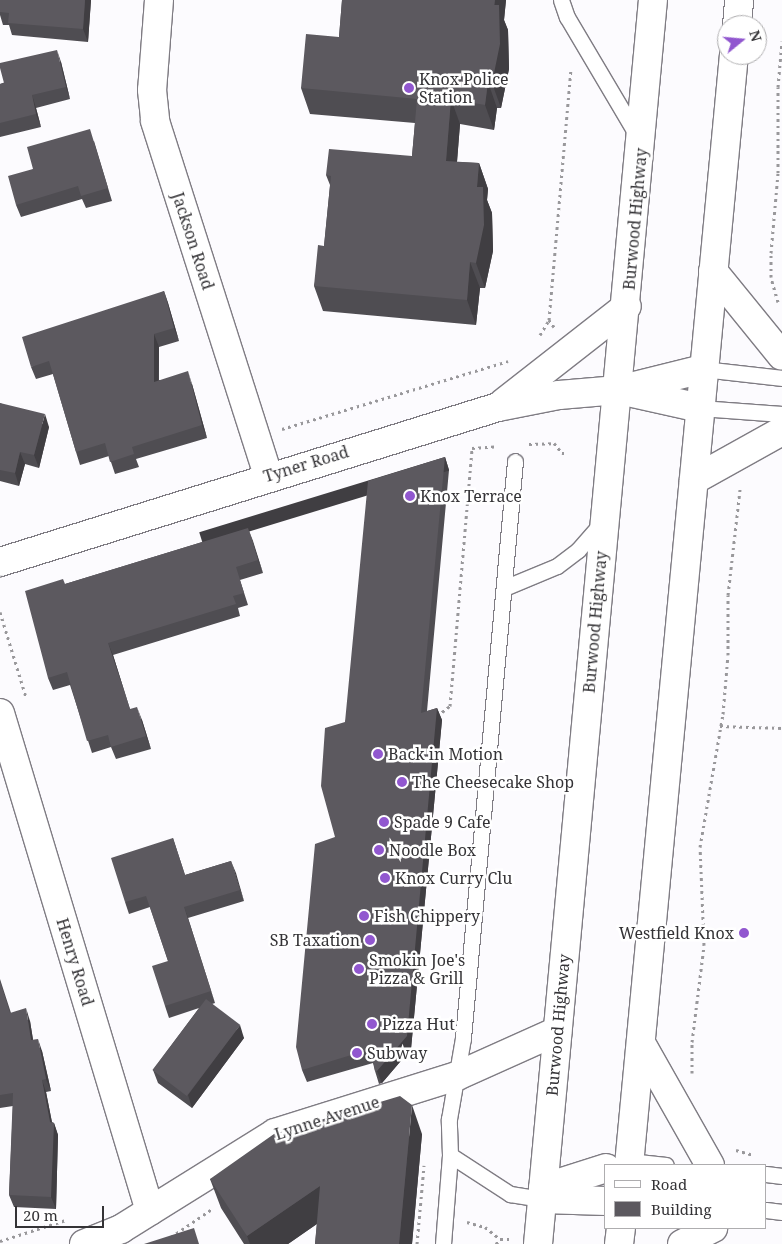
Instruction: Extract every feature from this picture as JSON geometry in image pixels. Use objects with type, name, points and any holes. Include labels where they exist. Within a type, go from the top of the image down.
[{"type":"main road","name":"Jackson Road","points":[[159,0],[152,90],[155,121],[268,476]]},
{"type":"main road","name":"Burwood Highway","points":[[538,1244],[642,142],[653,0]]},
{"type":"main road","points":[[738,15],[739,0]]},
{"type":"main road","points":[[619,1164],[642,1044],[703,369],[733,65]]},
{"type":"main road","points":[[713,271],[782,356]]},
{"type":"main road","points":[[498,407],[626,306]]},
{"type":"main road","name":"Tyner Road","points":[[0,562],[268,476],[498,407],[558,395],[618,390],[703,369]]},
{"type":"main road","name":"Tyner Road","points":[[618,390],[700,408]]},
{"type":"main road","points":[[694,480],[782,431]]},
{"type":"main road","name":"Henry Road","points":[[0,714],[150,1211]]},
{"type":"main road","name":"Lynne Avenue","points":[[84,1244],[121,1229],[275,1133],[457,1076],[557,1031]]},
{"type":"main road","points":[[642,1044],[709,1164]]},
{"type":"main road","points":[[543,1194],[604,1171]]},
{"type":"main road","points":[[543,1194],[604,1201]]},
{"type":"main road","points":[[619,1244],[621,1229]]},
{"type":"main road","points":[[682,1244],[711,1229]]},
{"type":"lane","points":[[560,0],[567,16],[642,142]]},
{"type":"lane","points":[[703,369],[782,378]]},
{"type":"lane","points":[[700,408],[782,414]]},
{"type":"lane","points":[[443,1244],[450,1155],[449,1119],[457,1076],[515,461]]},
{"type":"lane","points":[[504,588],[562,562],[605,519]]},
{"type":"lane","points":[[450,1155],[510,1194],[543,1194]]},
{"type":"lane","points":[[767,1174],[782,1176]]},
{"type":"lane","points":[[767,1210],[782,1212]]},
{"type":"path","points":[[780,308],[771,277],[771,253],[778,173],[778,87],[782,41]]},
{"type":"path","points":[[535,343],[549,320],[572,65]]},
{"type":"path","points":[[549,320],[559,334]]},
{"type":"path","points":[[280,420],[281,430],[516,359]]},
{"type":"path","points":[[554,443],[557,438]]},
{"type":"path","points":[[436,722],[438,714],[450,706],[472,448]]},
{"type":"path","points":[[692,1078],[692,1042],[704,945],[700,847],[720,726],[728,655],[728,595],[738,494],[742,487]]},
{"type":"path","points":[[720,726],[782,728]]},
{"type":"path","points":[[733,1148],[758,1156]]},
{"type":"path","points":[[417,1244],[425,1155]]},
{"type":"path","points":[[167,1239],[219,1204]]},
{"type":"path","points":[[461,1222],[485,1227],[500,1238],[510,1240]]},
{"type":"path","points":[[496,1244],[500,1238]]},
{"type":"building","points":[[0,0],[85,0],[83,29],[8,23],[9,13],[0,12]]},
{"type":"building","points":[[342,0],[495,0],[494,5],[499,5],[500,44],[492,83],[488,82],[485,105],[451,99],[446,161],[479,163],[477,187],[483,187],[484,225],[476,263],[470,262],[467,300],[314,286],[318,245],[324,246],[331,176],[326,175],[329,149],[412,156],[417,99],[301,88],[306,34],[339,37]]},
{"type":"building","points":[[57,50],[66,87],[32,95],[36,114],[0,123],[0,84],[4,83],[0,63]]},
{"type":"building","points":[[90,129],[108,188],[81,196],[78,186],[16,205],[8,176],[33,169],[27,147]]},
{"type":"building","points":[[164,291],[174,328],[154,334],[154,382],[188,371],[202,425],[132,447],[134,454],[110,462],[105,443],[76,452],[49,361],[31,367],[22,337]]},
{"type":"building","points":[[0,403],[45,414],[34,455],[20,452],[15,473],[0,470]]},
{"type":"building","points":[[445,457],[421,713],[437,708],[407,1036],[377,1071],[375,1071],[371,1049],[302,1070],[296,1047],[315,844],[335,837],[321,786],[325,728],[345,722],[368,481]]},
{"type":"building","points":[[248,528],[258,560],[236,567],[244,593],[233,596],[236,604],[108,643],[130,709],[137,707],[146,736],[111,747],[108,735],[87,741],[67,672],[48,678],[25,591],[63,579],[65,584]]},
{"type":"building","points":[[173,838],[185,875],[231,861],[240,890],[184,907],[211,991],[165,1006],[152,966],[168,961],[146,896],[125,902],[111,858]]},
{"type":"building","points":[[0,981],[10,1013],[26,1008],[31,1040],[38,1039],[46,1079],[42,1080],[50,1122],[54,1123],[51,1197],[9,1195],[13,1093],[0,1095]]},
{"type":"building","points":[[206,999],[240,1025],[187,1096],[152,1070]]},
{"type":"building","points":[[400,1096],[412,1105],[399,1244],[315,1244],[320,1186],[247,1236],[210,1179],[274,1134]]},
{"type":"building","points":[[194,1228],[199,1244],[144,1244]]},
{"type":"place","name":"Knox Police Station","points":[[409,88]]},
{"type":"place","name":"Knox Terrace","points":[[410,496]]},
{"type":"place","name":"Back in Motion","points":[[378,754]]},
{"type":"place","name":"The Cheesecake Shop","points":[[402,782]]},
{"type":"place","name":"Spade 9 Cafe","points":[[384,822]]},
{"type":"place","name":"Noodle Box","points":[[379,850]]},
{"type":"place","name":"Knox Curry Clu","points":[[385,878]]},
{"type":"place","name":"Fish Chippery","points":[[364,916]]},
{"type":"place","name":"Westfield Knox","points":[[744,933]]},
{"type":"place","name":"SB Taxation","points":[[370,940]]},
{"type":"place","name":"Smokin Joe's Pizza & Grill","points":[[359,969]]},
{"type":"place","name":"Pizza Hut","points":[[372,1024]]},
{"type":"place","name":"Subway","points":[[357,1053]]}]
